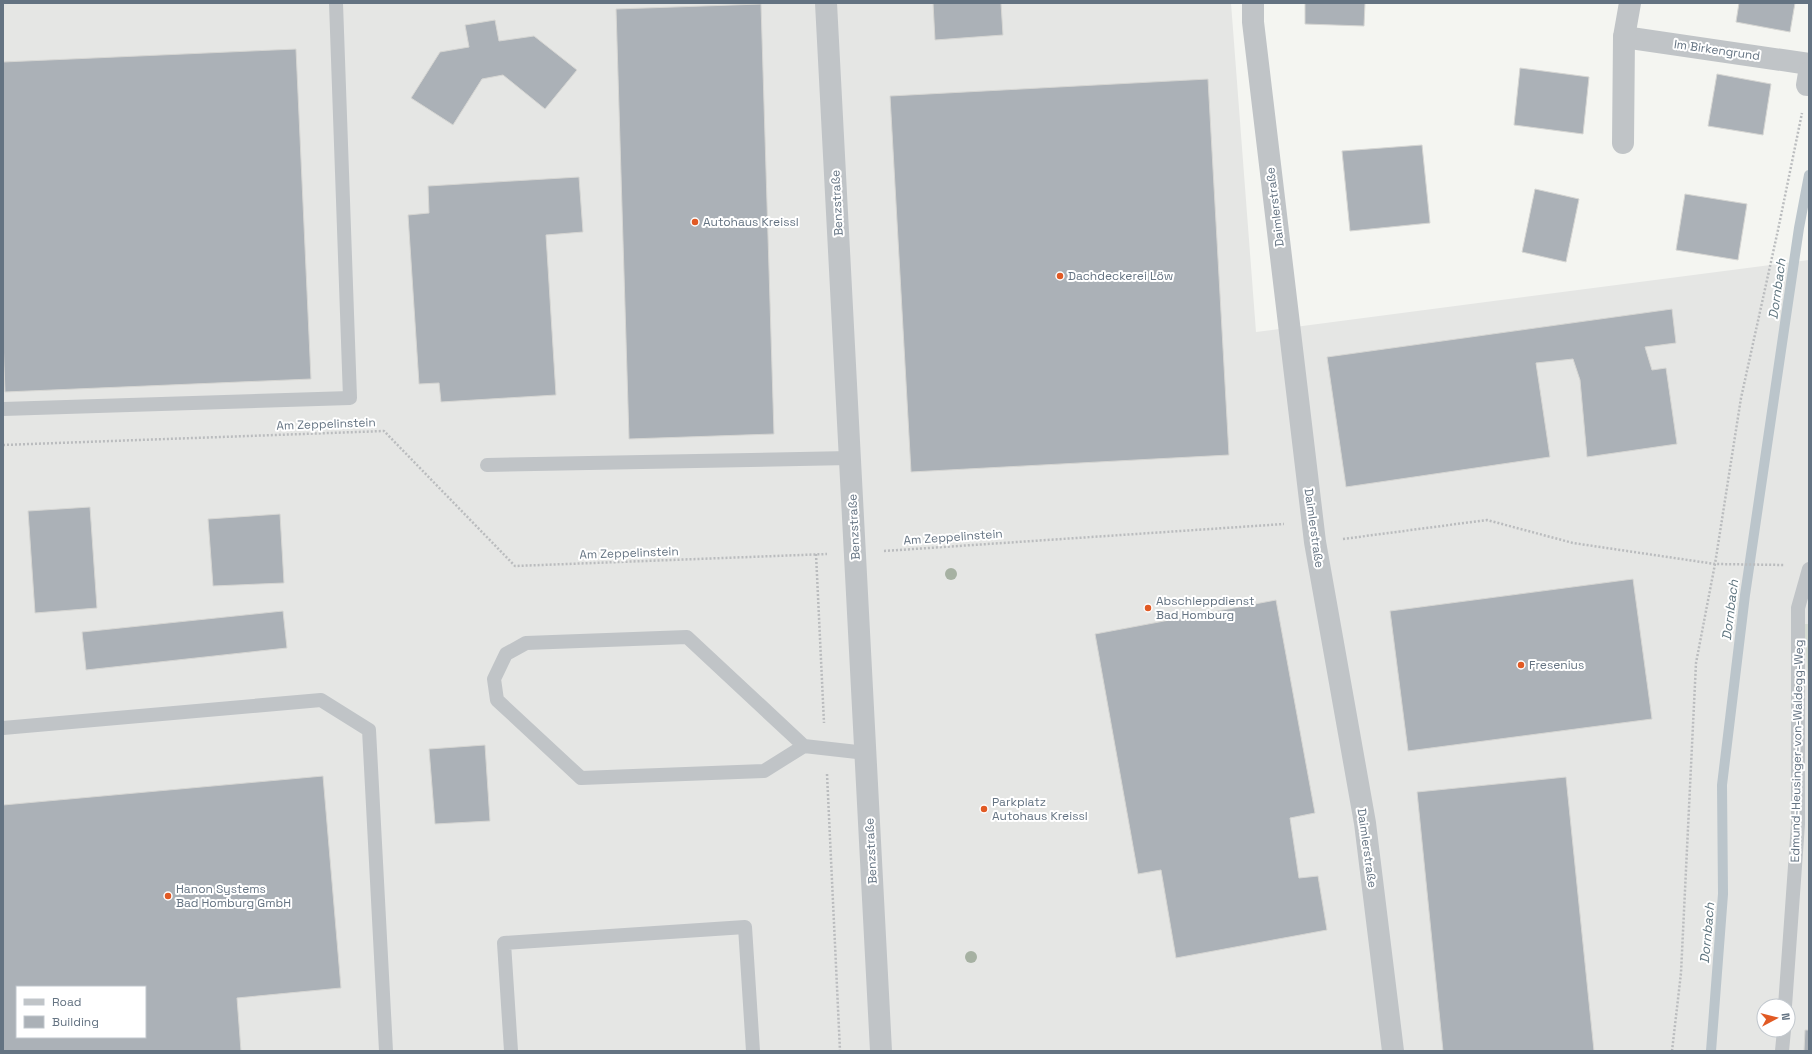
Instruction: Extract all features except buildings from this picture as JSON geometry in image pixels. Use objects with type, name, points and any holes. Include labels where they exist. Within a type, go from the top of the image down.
[{"type":"street","name":"Benzstraße","points":[[826,3],[881,1051]]},
{"type":"street","name":"Daimlerstraße","points":[[1253,3],[1254,30],[1314,532],[1364,823],[1393,1051]]},
{"type":"street","points":[[1623,143],[1624,37],[1630,3]]},
{"type":"street","name":"Im Birkengrund","points":[[1624,37],[1808,74]]},
{"type":"lane","points":[[3,409],[350,398],[336,3]]},
{"type":"lane","points":[[486,465],[850,458]]},
{"type":"lane","name":"Edmund-Heusinger-von-Waldegg-Weg","points":[[1786,998],[1798,824],[1798,608],[1809,569]]},
{"type":"lane","points":[[804,746],[764,771],[581,778],[497,700],[494,679],[506,654],[526,643],[687,637],[804,746],[866,753]]},
{"type":"lane","points":[[3,728],[321,700],[369,730],[386,1051]]},
{"type":"lane","points":[[511,1051],[504,943],[745,927],[753,1051]]},
{"type":"lane","points":[[1782,1051],[1783,1038]]},
{"type":"path","points":[[1672,1051],[1681,972],[1696,663],[1715,564],[1741,398],[1778,230],[1808,74]]},
{"type":"path","name":"Am Zeppelinstein","points":[[3,445],[384,431],[515,566],[1314,532],[1487,520],[1573,543],[1715,564],[1789,565]]},
{"type":"path","points":[[816,554],[824,728]]},
{"type":"path","points":[[826,767],[840,1051]]},
{"type":"shaded area","points":[[3,3],[1231,3],[1256,332],[1809,260],[1809,1051],[3,1051]]},
{"type":"shaded area","points":[[1804,624],[1809,624],[1809,691]]},
{"type":"waterway","name":"Dornbach","points":[[1711,1051],[1723,894],[1722,785],[1745,595],[1799,228],[1809,175]]},
{"type":"place","name":"Autohaus Kreissl","points":[[695,222]]},
{"type":"place","name":"Dachdeckerei Löw","points":[[1060,276]]},
{"type":"place","name":"Abschleppdienst Bad Homburg","points":[[1148,608]]},
{"type":"place","name":"Fresenius","points":[[1521,665]]},
{"type":"place","name":"Parkplatz Autohaus Kreissl","points":[[984,809]]},
{"type":"place","name":"Hanon Systems Bad Homburg GmbH","points":[[168,896]]}]
